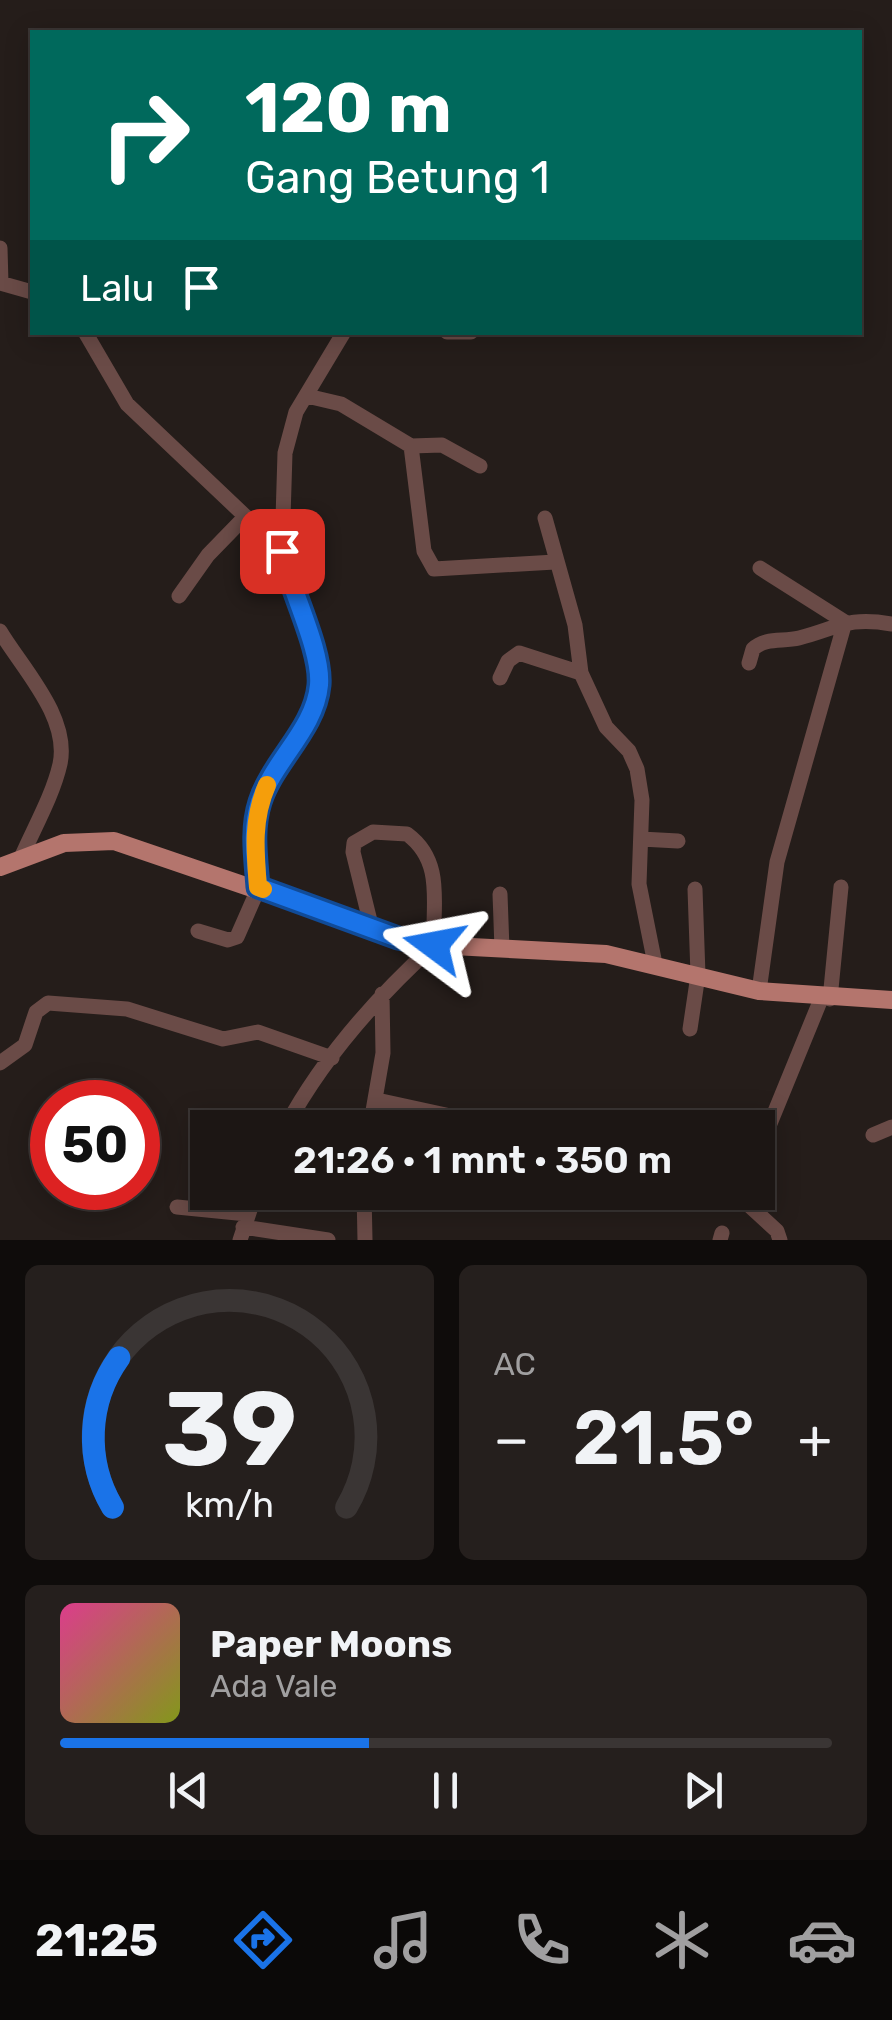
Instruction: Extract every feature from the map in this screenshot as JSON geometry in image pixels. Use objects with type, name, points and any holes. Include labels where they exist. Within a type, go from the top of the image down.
[{"type":"main road","points":[[0,866],[64,843],[114,841],[372,929],[434,945],[577,951],[655,964],[759,992],[892,1000]]},
{"type":"street","points":[[0,248],[0,283],[30,291]]},
{"type":"street","points":[[87,335],[127,404],[243,519],[282,551]]},
{"type":"street","points":[[198,931],[235,939],[258,887],[254,844],[261,799],[313,708],[319,684],[316,653],[282,551],[285,453],[296,412],[342,335]]},
{"type":"street","points":[[307,396],[341,404],[411,446],[442,445],[480,466]]},
{"type":"street","points":[[411,446],[424,552],[434,569],[555,562]]},
{"type":"street","points":[[545,518],[575,626],[581,673],[606,727],[634,758],[641,789],[638,884],[655,964]]},
{"type":"street","points":[[179,596],[208,556],[243,519]]},
{"type":"street","points":[[760,568],[845,622]]},
{"type":"street","points":[[759,992],[777,862],[845,622]]},
{"type":"street","points":[[749,663],[758,644],[801,638],[845,622],[892,624]]},
{"type":"street","points":[[0,631],[31,677],[61,746],[59,769],[21,858]]},
{"type":"street","points":[[500,678],[508,662],[520,653],[581,673]]},
{"type":"street","points":[[297,1110],[382,994],[434,945],[434,878],[417,842],[401,832],[373,832],[357,839],[353,847],[372,929]]},
{"type":"street","points":[[641,838],[678,841]]},
{"type":"street","points":[[775,1114],[826,999],[841,886]]},
{"type":"street","points":[[690,1029],[698,975],[695,890]]},
{"type":"street","points":[[500,894],[502,949]]},
{"type":"street","points":[[374,1110],[383,1053],[382,994]]},
{"type":"street","points":[[0,1062],[25,1045],[36,1012],[48,1003],[127,1009],[222,1039],[258,1032],[332,1058]]},
{"type":"street","points":[[376,1100],[422,1110]]},
{"type":"street","points":[[873,1134],[892,1128]]},
{"type":"street","points":[[177,1207],[244,1227],[328,1240]]},
{"type":"street","points":[[361,1210],[365,1240]]},
{"type":"street","points":[[754,1210],[777,1230],[780,1240]]},
{"type":"slow traffic","points":[[263,889],[258,887],[254,844],[256,814],[267,785]]},
{"type":"route","points":[[282,551],[293,595],[316,653],[319,684],[313,708],[268,784],[256,814],[258,887],[398,938],[434,945]]}]
